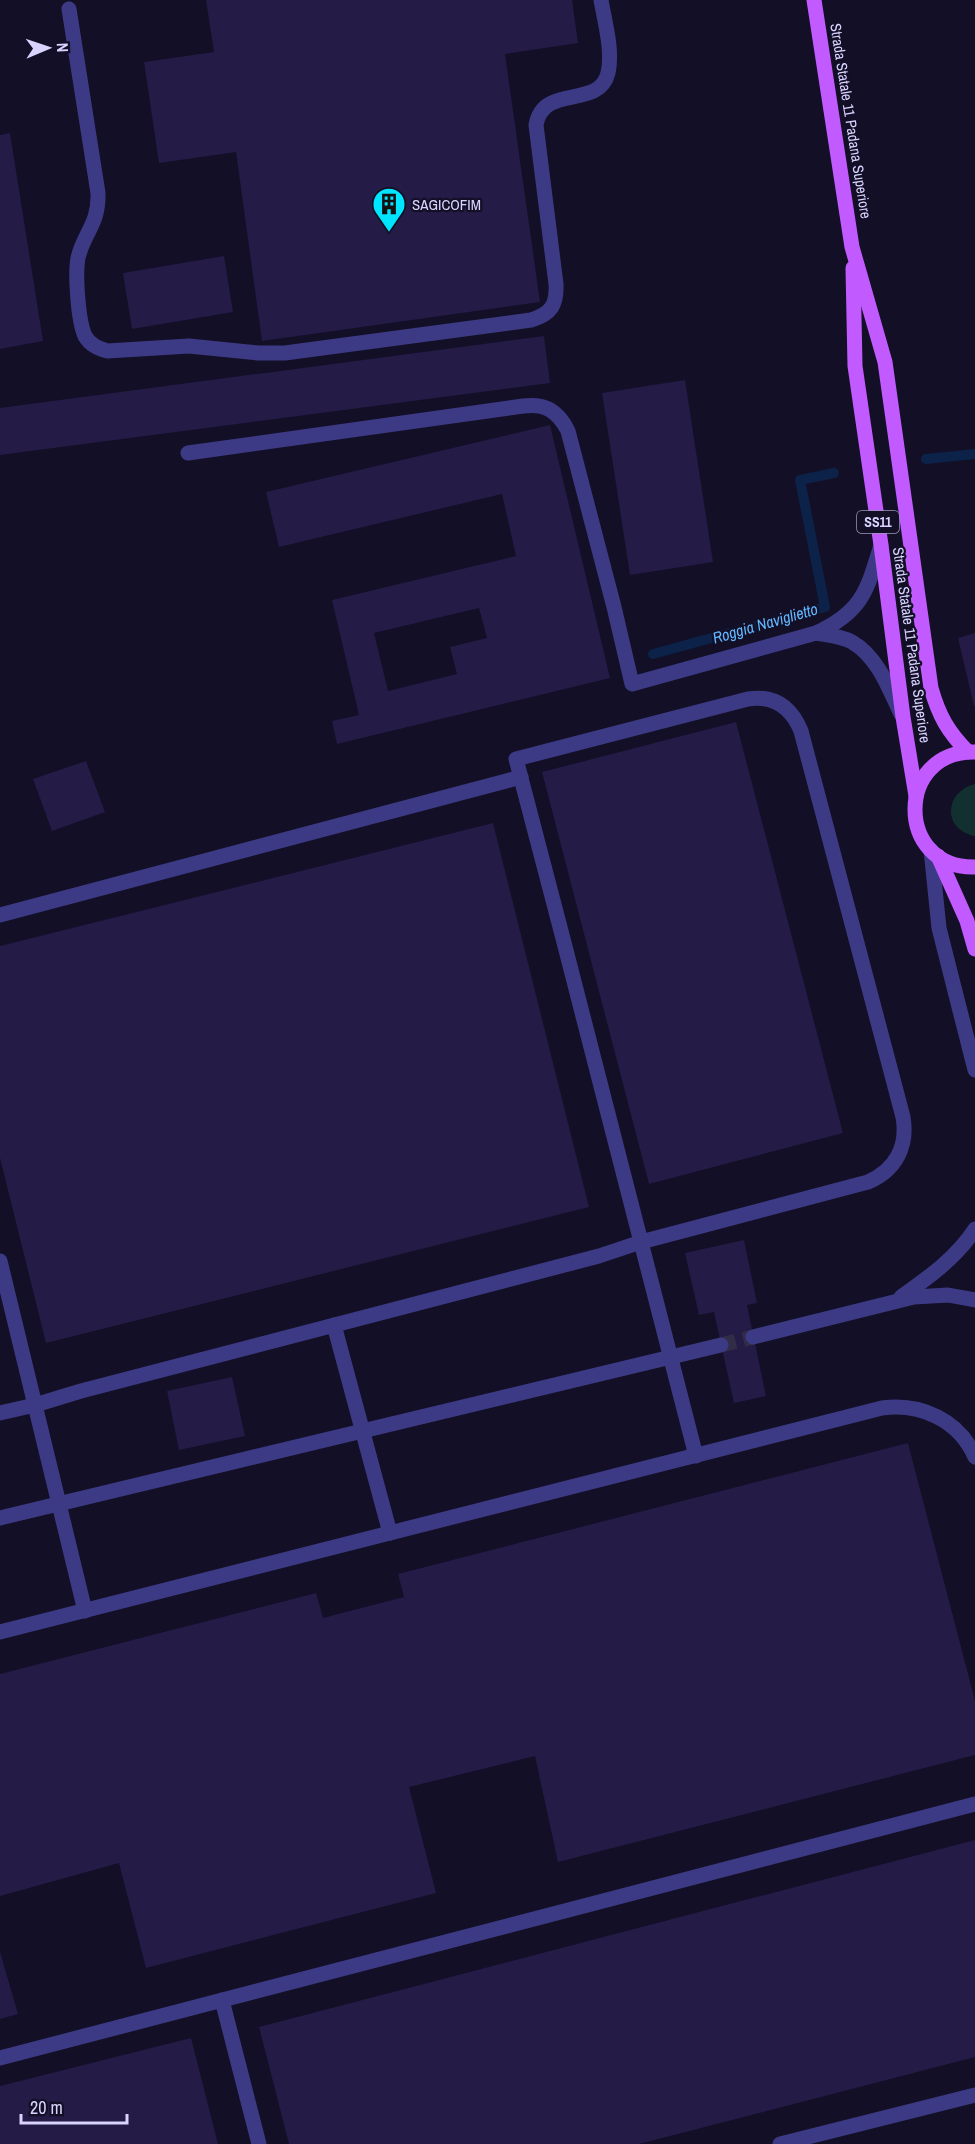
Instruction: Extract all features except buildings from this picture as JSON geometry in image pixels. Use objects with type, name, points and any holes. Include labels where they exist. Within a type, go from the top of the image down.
[{"type":"main road","name":"Strada Statale 11 Padana Superiore","points":[[814,0],[852,247],[885,362],[931,688],[944,724],[951,735],[971,752]]},
{"type":"main road","name":"Strada Statale 11 Padana Superiore","points":[[852,247],[855,366],[916,796]]},
{"type":"main road","name":"Strada Statale 11 Padana Superiore","points":[[971,752],[950,757],[934,766],[922,780],[914,806],[916,825],[924,843],[934,853],[967,921],[975,949]]},
{"type":"main road","points":[[934,853],[955,865],[975,867]]},
{"type":"lane","points":[[69,9],[98,193],[98,213],[82,247],[76,270],[85,335],[96,348],[107,351],[189,346],[258,353],[310,350],[531,320],[553,308],[556,284],[536,125],[538,114],[546,106],[554,101],[591,92],[606,79],[609,53],[601,0]]},
{"type":"lane","points":[[188,453],[523,406],[544,406],[562,419],[567,431],[632,684],[816,633],[832,626],[850,613],[861,600],[881,545]]},
{"type":"lane","points":[[816,633],[837,636],[852,642],[871,657],[903,717]]},
{"type":"lane","points":[[0,1413],[599,1256],[641,1242],[877,1178],[892,1165],[903,1147],[905,1127],[903,1117],[801,732],[789,711],[779,702],[768,699],[748,699],[516,759],[521,777],[641,1242],[671,1357],[696,1456]]},
{"type":"lane","points":[[0,915],[521,777]]},
{"type":"lane","points":[[934,853],[939,928],[975,1070]]},
{"type":"lane","points":[[893,1302],[941,1268],[960,1249],[975,1229]]},
{"type":"lane","points":[[0,1261],[85,1611]]},
{"type":"lane","points":[[753,1336],[931,1295],[948,1295],[975,1300]]},
{"type":"lane","points":[[333,1326],[390,1533]]},
{"type":"lane","points":[[0,1518],[722,1345]]},
{"type":"lane","points":[[0,1632],[894,1407],[918,1409],[940,1418],[958,1432],[975,1457]]},
{"type":"lane","points":[[0,2058],[975,1804]]},
{"type":"lane","points":[[222,2000],[259,2144]]},
{"type":"lane","points":[[780,2144],[975,2095]]},
{"type":"green space","points":[[975,784],[974,836],[956,826],[951,810],[957,795],[965,788]]},
{"type":"waterway","name":"Roggia Naviglietto","points":[[926,459],[975,454]]},
{"type":"waterway","name":"Roggia Naviglietto","points":[[653,654],[825,607],[800,480],[834,473]]},
{"type":"tunnel","points":[[721,1345],[753,1337]]},
{"type":"place","name":"SAGICOFIM","points":[[389,233]]}]
